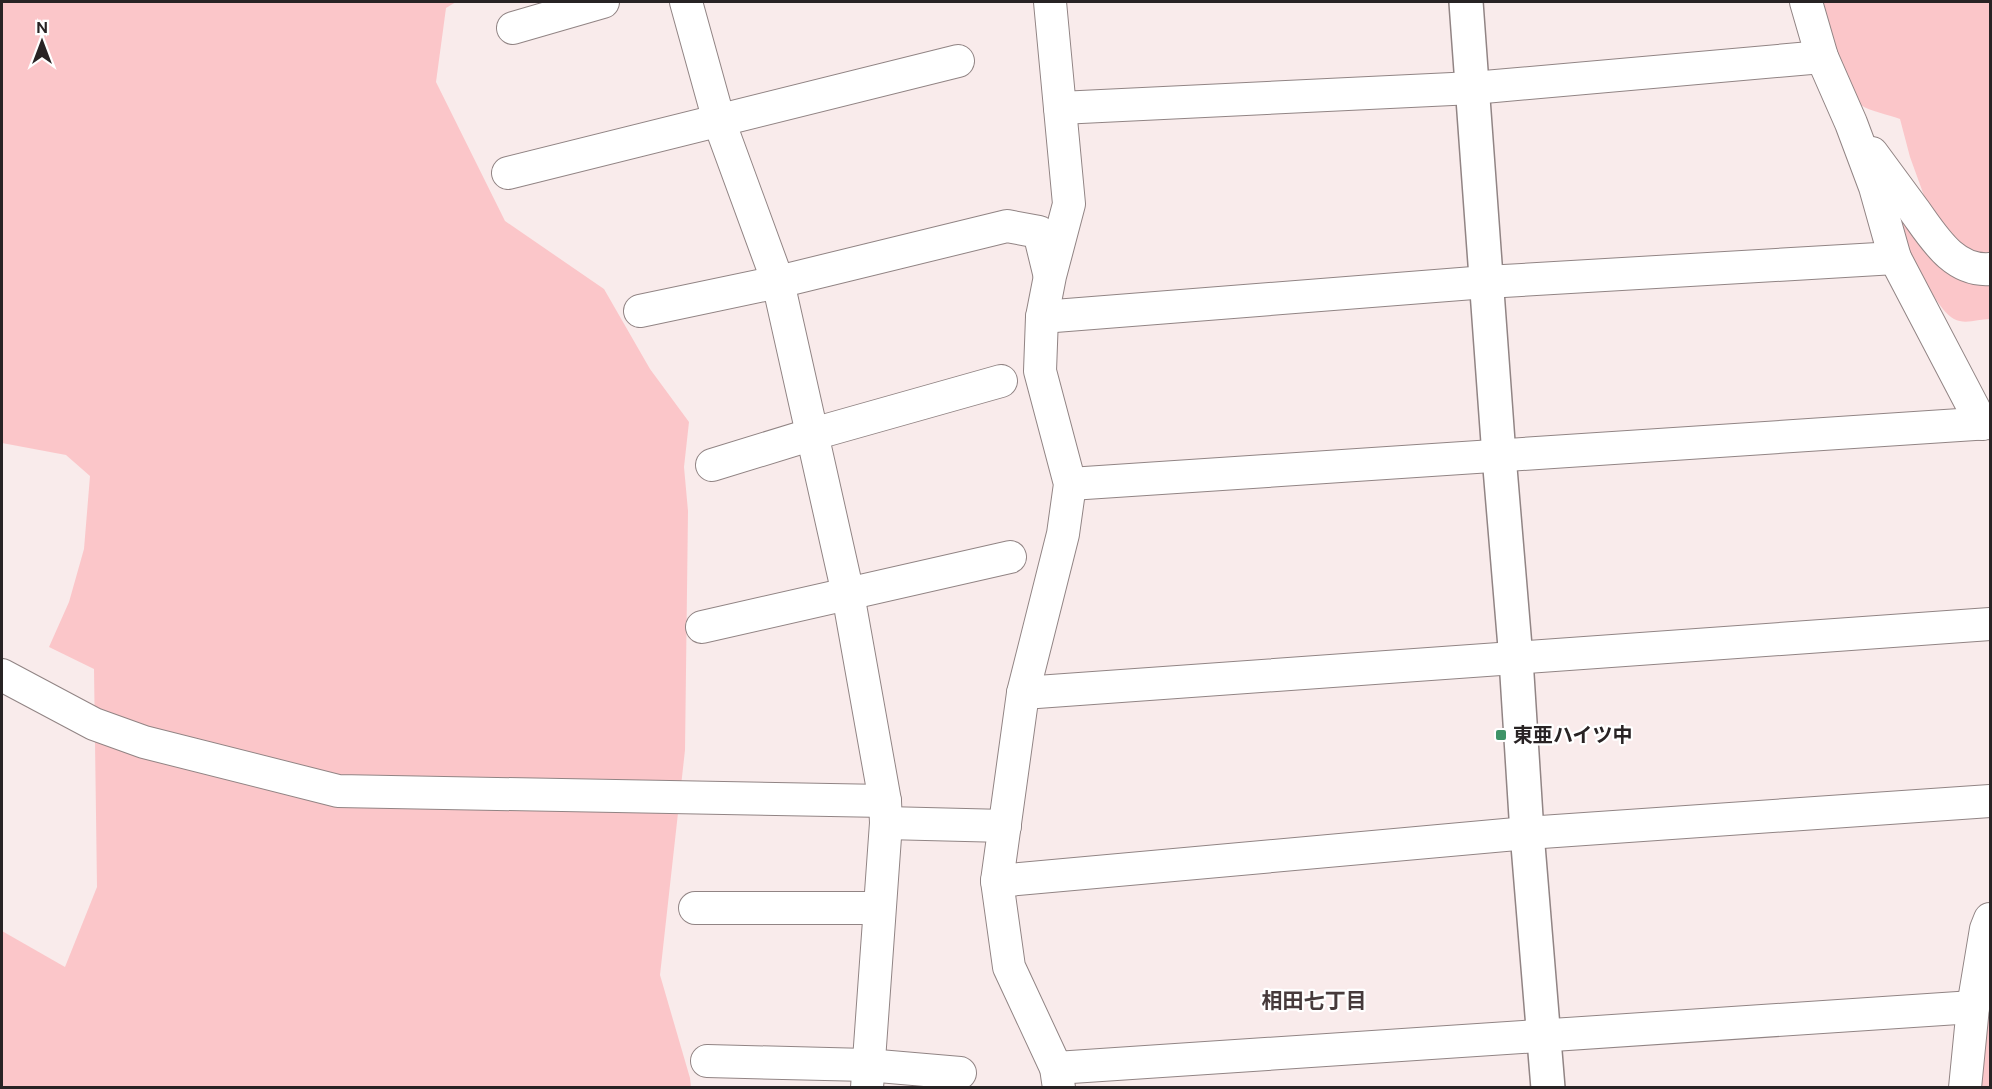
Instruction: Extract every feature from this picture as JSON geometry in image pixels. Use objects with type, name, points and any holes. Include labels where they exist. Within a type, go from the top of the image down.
[{"type":"street","points":[[513,28],[603,2]]},
{"type":"street","points":[[686,2],[719,121],[778,282],[848,594],[885,812],[867,1076]]},
{"type":"street","points":[[1050,2],[1069,204],[1042,317],[1040,371],[1070,484],[1063,534],[1023,693],[997,881],[1009,968],[1058,1078],[1544,1035],[1973,1006]]},
{"type":"street","points":[[1466,2],[1548,1088]]},
{"type":"street","points":[[1070,484],[1986,424],[1895,258],[1875,187],[1851,123],[1822,57],[1806,2]]},
{"type":"street","points":[[1060,108],[1473,88],[1822,57]]},
{"type":"street","points":[[508,173],[958,61]]},
{"type":"street","points":[[1851,123],[1932,238],[1961,264],[1981,270],[1990,270]]},
{"type":"street","points":[[640,311],[778,282],[1007,226],[1040,231],[1050,276]]},
{"type":"street","points":[[1042,317],[1486,282],[1895,258]]},
{"type":"street","points":[[712,465],[1001,381]]},
{"type":"street","points":[[702,627],[1010,557]]},
{"type":"street","points":[[1023,693],[1990,624]]},
{"type":"street","points":[[2,675],[94,724],[144,742],[338,791],[885,812],[1005,826]]},
{"type":"street","points":[[997,881],[1527,833],[1990,801]]},
{"type":"street","points":[[695,908],[879,908]]},
{"type":"street","points":[[1965,1088],[1973,1006],[1986,929],[1990,920]]},
{"type":"street","points":[[707,1060],[867,1076],[960,1073]]},
{"type":"shaded area","points":[[2,2],[456,2],[446,8],[436,82],[505,221],[604,289],[650,369],[689,422],[684,467],[688,511],[685,750],[660,975],[691,1087],[2,1087],[2,931],[65,967],[97,887],[94,669],[49,647],[69,602],[84,549],[90,476],[66,455],[2,443]]},
{"type":"shaded area","points":[[1823,2],[1990,2],[1990,261],[1965,251],[1931,215],[1910,157],[1900,119],[1865,107],[1854,98],[1837,57]]},
{"type":"shaded area","points":[[1893,200],[1990,278],[1990,319],[1958,321],[1940,305],[1907,245]]},
{"type":"shaded area","points":[[1990,919],[1990,1087],[1965,1088]]},
{"type":"place","name":"東亜ハイツ中","points":[[1501,735]]},
{"type":"district","name":"相田七丁目","points":[[1314,1001]]}]
